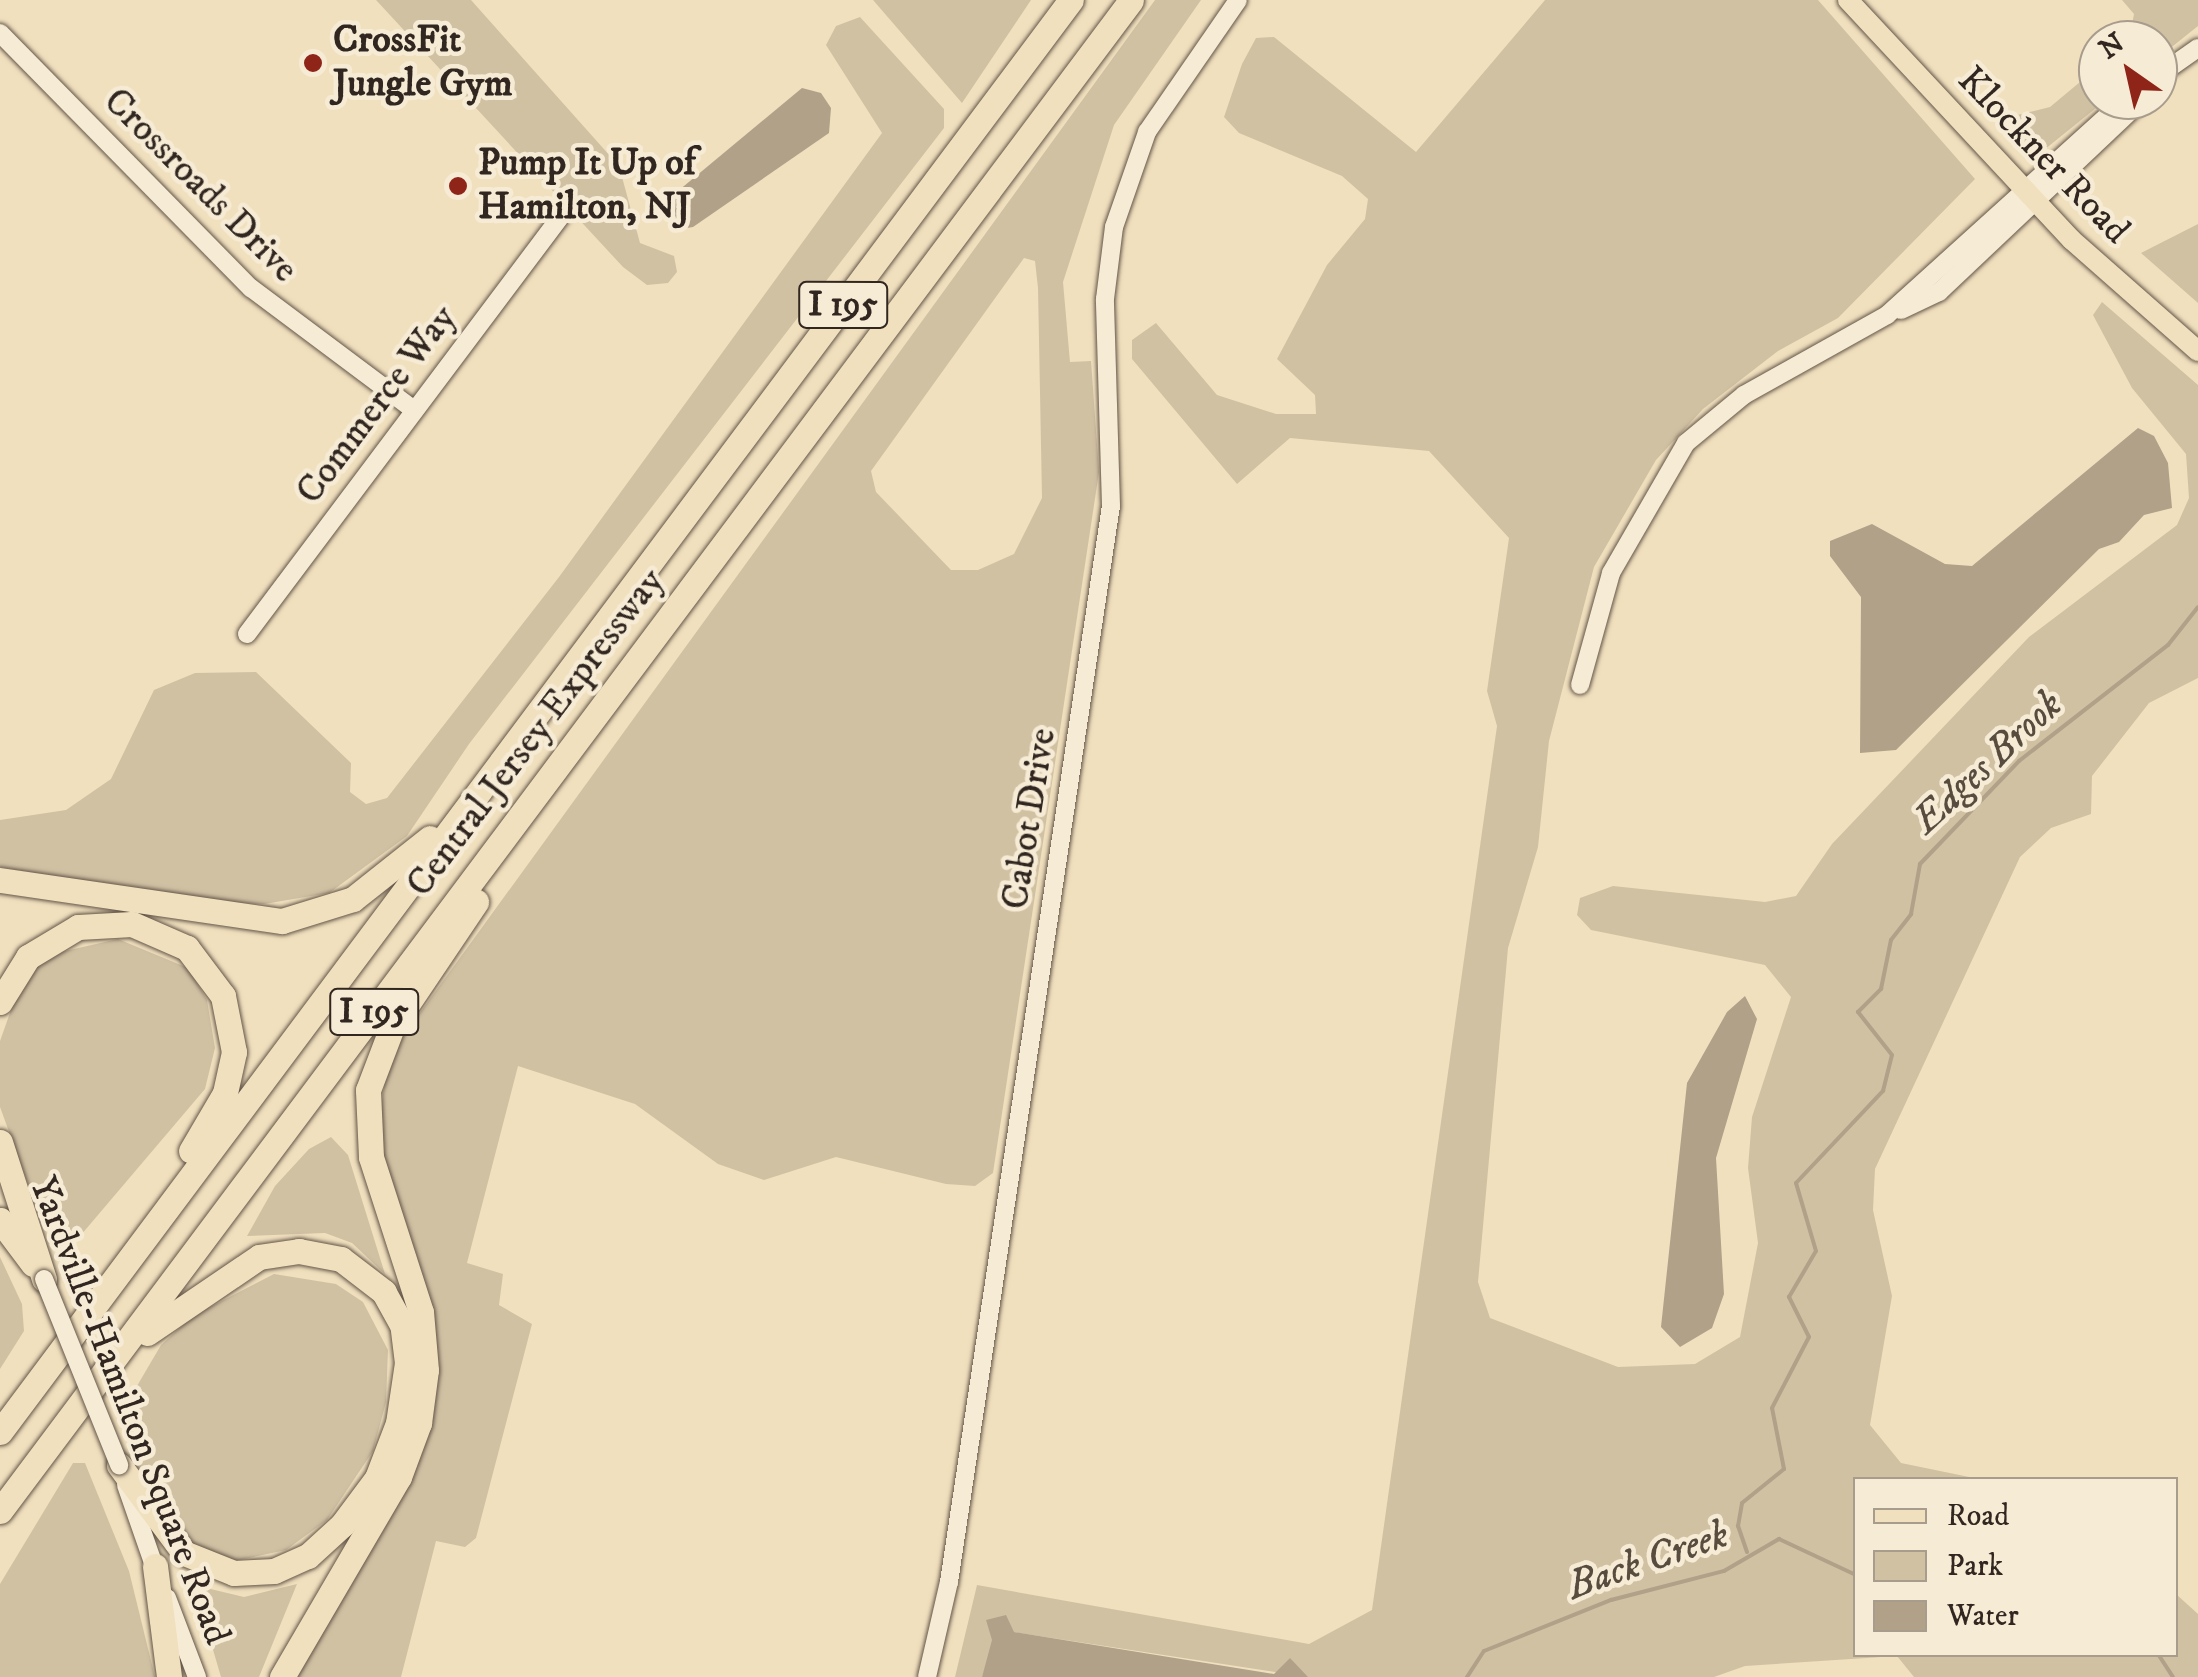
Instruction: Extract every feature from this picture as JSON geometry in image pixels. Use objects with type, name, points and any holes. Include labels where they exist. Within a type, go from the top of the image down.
[{"type":"highway","name":"Central Jersey Expressway","points":[[0,1432],[1071,0]]},
{"type":"highway","name":"Central Jersey Expressway","points":[[0,1511],[1131,0]]},
{"type":"highway","points":[[0,880],[258,921],[329,910],[384,877],[436,832],[616,609]]},
{"type":"highway","points":[[282,1677],[399,1478],[424,1396],[421,1312],[367,1134],[374,1067],[392,1027],[654,638]]},
{"type":"highway","points":[[0,1002],[44,944],[115,922],[152,929],[187,948],[214,978],[230,1015],[234,1052],[225,1093],[91,1310]]},
{"type":"highway","points":[[0,1142],[44,1278]]},
{"type":"highway","points":[[0,1220],[44,1278]]},
{"type":"highway","points":[[94,1386],[213,1281],[278,1252],[322,1253],[356,1267],[384,1292],[402,1325],[406,1380],[389,1451],[342,1526],[292,1565],[253,1574],[200,1562],[170,1540],[118,1465]]},
{"type":"highway","points":[[0,1414],[33,1387]]},
{"type":"highway","points":[[0,1522],[24,1478]]},
{"type":"highway","points":[[155,1566],[169,1677]]},
{"type":"main road","name":"Klockner Road","points":[[1848,0],[2029,195],[2198,351]]},
{"type":"street","name":"Cabot Drive","points":[[928,1677],[949,1582],[1111,506],[1105,299],[1114,228],[1147,132],[1238,0]]},
{"type":"street","name":"Crossroads Drive","points":[[0,32],[237,275],[414,410]]},
{"type":"street","points":[[1580,686],[1611,573],[1686,443],[1744,395],[1887,315],[1939,292],[2105,120]]},
{"type":"street","points":[[2029,195],[2118,120]]},
{"type":"street","name":"Commerce Way","points":[[247,634],[561,216]]},
{"type":"street","name":"Yardville-Hamilton Square Road","points":[[0,1168],[197,1677]]},
{"type":"green space","points":[[376,0],[471,0],[619,166],[640,243],[674,256],[677,272],[668,283],[647,285],[623,267]]},
{"type":"green space","points":[[873,0],[1031,0],[962,103]]},
{"type":"green space","points":[[1155,0],[1201,0],[1114,125],[1063,282],[1070,362],[1091,361],[1099,472],[993,1173],[975,1186],[946,1184],[836,1157],[764,1180],[718,1164],[635,1104],[518,1066],[467,1263],[503,1274],[499,1305],[532,1324],[476,1538],[465,1547],[436,1541],[401,1677],[294,1677],[430,1417],[377,1140],[388,1057]],"holes":[[[1024,258],[1035,261],[1042,498],[1014,554],[978,570],[951,570],[876,492],[871,471]]]},
{"type":"green space","points":[[1545,0],[1818,0],[1975,179],[1838,318],[1778,351],[1703,409],[1656,460],[1594,567],[1549,741],[1538,847],[1508,948],[1478,1282],[1490,1318],[1618,1367],[1695,1364],[1740,1337],[1758,1243],[1748,1168],[1752,1117],[1791,997],[1765,965],[1591,930],[1577,915],[1580,898],[1613,886],[1765,902],[1796,896],[1832,844],[2029,637],[2177,525],[2189,498],[2186,454],[2132,388],[2093,315],[2102,302],[2198,385],[2198,678],[2149,703],[2092,776],[2091,814],[2051,828],[2020,857],[1875,1169],[1873,1210],[1892,1296],[1870,1425],[1901,1463],[1969,1477],[1853,1477],[1853,1657],[1882,1657],[1745,1666],[1714,1677],[1308,1677],[1013,1632],[1005,1616],[982,1677],[955,1677],[977,1585],[1309,1644],[1372,1610],[1497,726],[1487,691],[1509,538],[1429,451],[1290,438],[1237,484],[1132,359],[1132,340],[1156,323],[1217,395],[1276,414],[1316,414],[1315,395],[1277,359],[1327,265],[1365,219],[1368,199],[1342,176],[1239,133],[1224,117],[1242,64],[1256,38],[1274,37],[1416,152]]},
{"type":"green space","points":[[2122,0],[2198,0],[2198,26],[2178,42],[2178,20],[2133,20],[2134,14]]},
{"type":"green space","points":[[860,17],[944,109],[944,128],[469,744],[407,836],[329,893],[264,904],[200,902],[0,867],[0,820],[66,810],[111,779],[154,690],[195,673],[256,672],[351,763],[350,792],[366,804],[387,798],[559,577],[882,133],[826,45],[836,26]]},
{"type":"green space","points":[[2078,84],[2078,120],[2081,120],[2034,158],[1997,107],[2013,116],[2050,107]]},
{"type":"green space","points":[[2198,224],[2198,303],[2141,253]]},
{"type":"green space","points":[[118,939],[188,968],[207,1000],[215,1048],[205,1089],[64,1255],[40,1217],[0,1107],[0,1041],[23,976],[52,954]]},
{"type":"green space","points":[[331,1137],[348,1155],[385,1274],[352,1243],[325,1233],[247,1236],[275,1186],[309,1149]]},
{"type":"green space","points":[[0,1257],[22,1304],[24,1331],[0,1369]]},
{"type":"green space","points":[[274,1274],[336,1284],[363,1302],[388,1350],[386,1402],[373,1451],[327,1520],[286,1550],[225,1563],[173,1534],[131,1459],[120,1415],[161,1345],[193,1316]]},
{"type":"green space","points":[[73,1463],[85,1463],[129,1571],[155,1677],[0,1677],[0,1584]]},
{"type":"green space","points":[[297,1584],[259,1677],[221,1677],[194,1585],[244,1597]]},
{"type":"green space","points":[[2178,1596],[2198,1614],[2198,1677],[1914,1677],[1898,1657],[2178,1657]]},
{"type":"water","points":[[802,88],[821,93],[831,108],[829,133],[693,227],[675,230],[666,215],[672,196]]},
{"type":"water","points":[[2138,428],[2154,436],[2168,463],[2172,508],[2144,515],[2119,542],[2099,549],[1896,750],[1860,753],[1861,597],[1830,556],[1830,541],[1872,524],[1945,564],[1972,566]]},
{"type":"water","points":[[1745,996],[1757,1019],[1716,1158],[1724,1294],[1712,1328],[1680,1347],[1661,1327],[1687,1083],[1727,1012]]},
{"type":"water","points":[[1006,1615],[1014,1632],[1274,1674],[1290,1658],[1308,1677],[982,1677],[992,1640],[986,1620]]},
{"type":"waterway","name":"Edges Brook","points":[[1747,1552],[1738,1526],[1742,1503],[1784,1469],[1772,1408],[1809,1337],[1789,1297],[1816,1251],[1796,1183],[1883,1091],[1892,1055],[1858,1012],[1881,989],[1891,940],[1911,914],[1920,864],[2019,761],[2168,645],[2198,607]]},
{"type":"waterway","name":"Back Creek","points":[[1467,1677],[1484,1651],[1611,1600],[1724,1571],[1779,1539],[1853,1574]]},
{"type":"waterway","name":"Back Creek","points":[[2160,1657],[2173,1677]]},
{"type":"place","name":"CrossFit Jungle Gym","points":[[313,63]]},
{"type":"place","name":"Pump It Up of Hamilton, NJ","points":[[458,186]]}]
